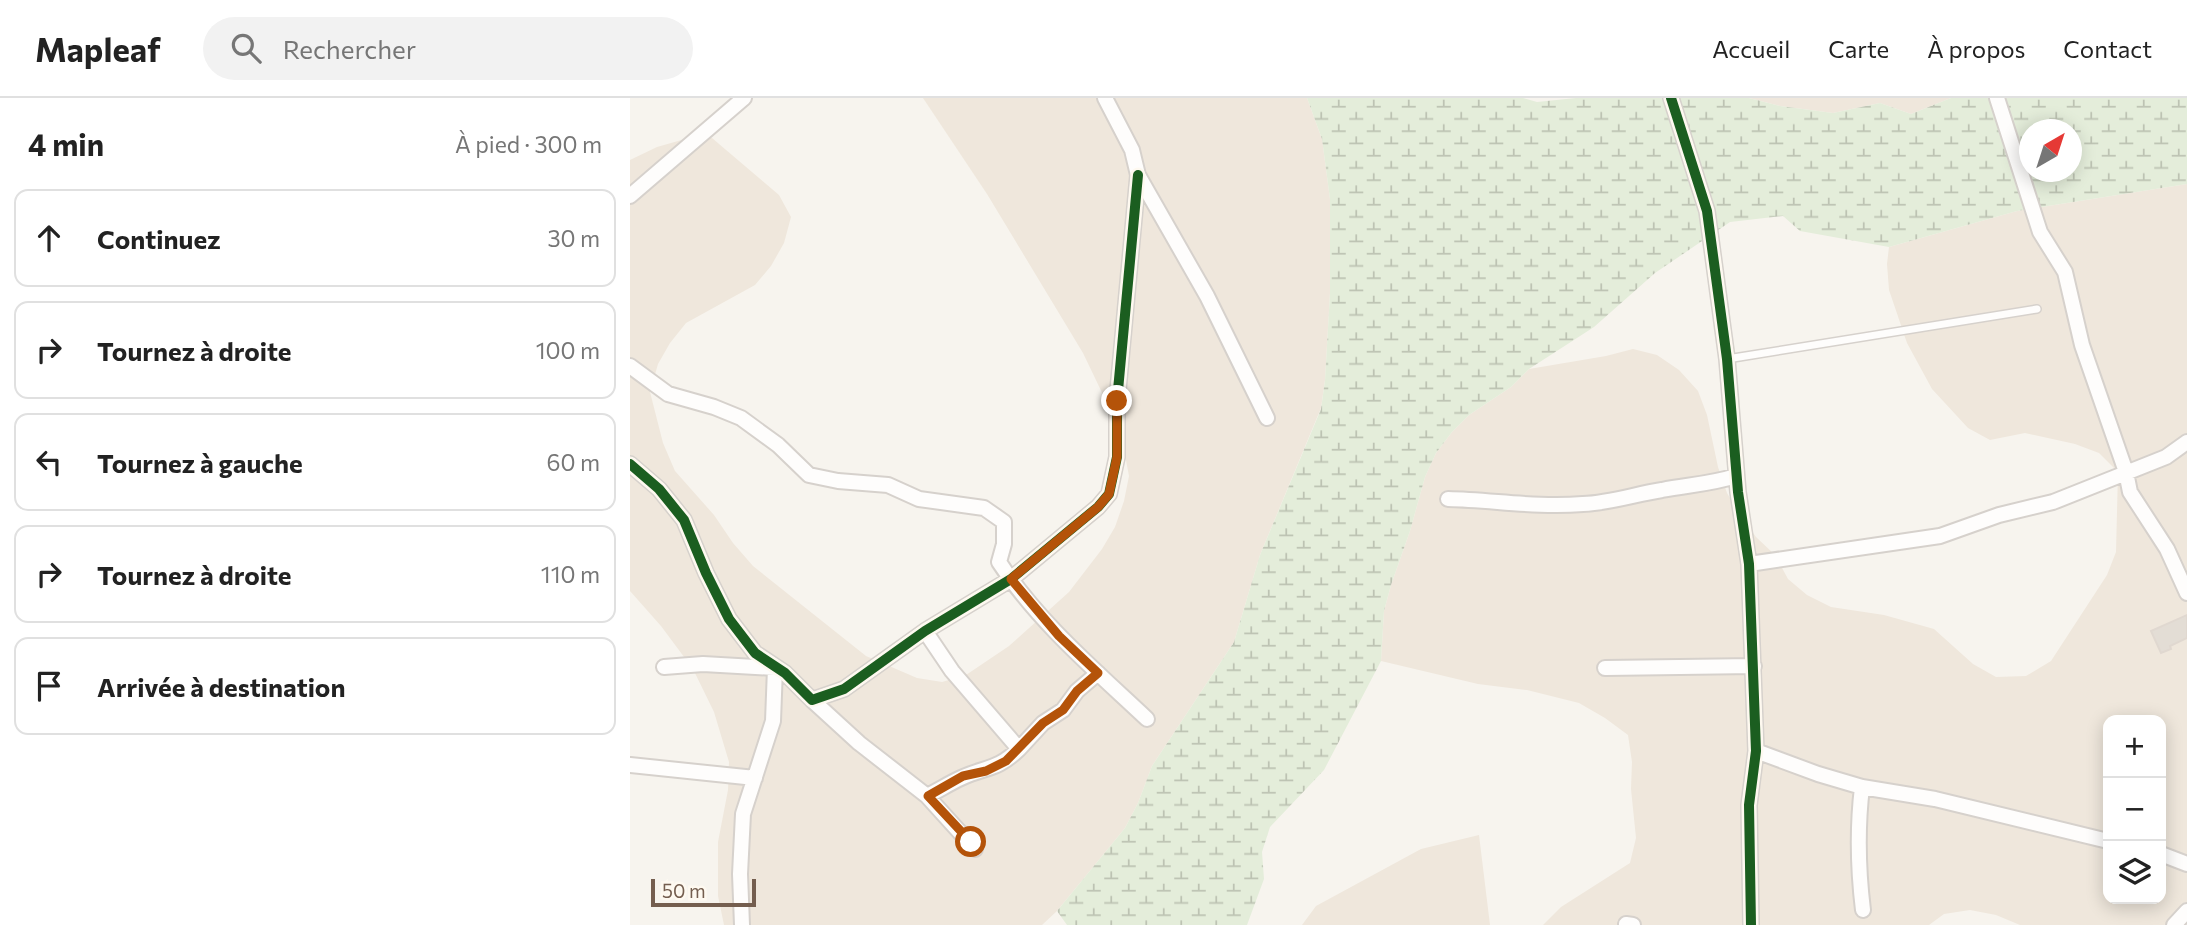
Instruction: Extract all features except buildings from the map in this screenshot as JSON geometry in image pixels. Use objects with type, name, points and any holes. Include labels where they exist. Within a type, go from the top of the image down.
[{"type":"street","points":[[630,196],[744,98]]},
{"type":"street","points":[[1105,98],[1132,150],[1138,175],[1207,296],[1267,418]]},
{"type":"street","points":[[1671,98],[1707,211],[1727,359],[1737,476],[1749,564],[1756,751],[1749,804],[1751,925]]},
{"type":"street","points":[[1997,98],[2039,232],[2065,272],[2082,345],[2126,472],[2130,492],[2166,549],[2187,593]]},
{"type":"street","points":[[812,700],[844,689],[925,631],[1011,579],[1098,507],[1109,494],[1117,457],[1117,401],[1138,175]]},
{"type":"street","points":[[630,366],[668,394],[741,418],[778,445],[809,475],[838,481],[888,485],[919,499],[984,508],[1004,522],[1004,544],[999,562],[1011,579],[1059,636],[1147,719]]},
{"type":"street","points":[[1749,564],[1940,536],[1999,515],[2053,502],[2166,457],[2187,442]]},
{"type":"street","points":[[630,464],[659,489],[684,520],[729,619],[755,653],[785,673],[859,743],[928,796],[975,849]]},
{"type":"street","points":[[1448,499],[1526,505],[1583,504],[1638,497],[1660,490],[1709,485],[1737,476]]},
{"type":"street","points":[[925,631],[952,671],[1019,749]]},
{"type":"street","points":[[664,667],[703,664],[775,668]]},
{"type":"street","points":[[1605,668],[1754,666]]},
{"type":"street","points":[[745,923],[740,874],[743,814],[773,721],[775,668]]},
{"type":"street","points":[[928,796],[963,776],[986,771],[1006,761],[1043,723],[1063,710],[1077,691],[1098,673]]},
{"type":"street","points":[[1756,751],[1862,787],[1935,799],[2103,840]]},
{"type":"street","points":[[630,765],[755,778]]},
{"type":"street","points":[[1862,787],[1858,818],[1858,853],[1863,910]]},
{"type":"street","points":[[2166,856],[2187,864]]},
{"type":"street","points":[[2174,925],[2187,911]]},
{"type":"street","points":[[1626,924],[1633,925]]},
{"type":"lane","points":[[1727,359],[2037,309]]},
{"type":"shaded area","points":[[923,98],[1307,98],[1322,139],[1330,199],[1330,293],[1321,408],[1260,555],[1234,642],[1152,766],[1125,828],[1057,911],[1042,925],[724,925],[718,896],[718,842],[728,790],[729,762],[714,712],[693,669],[661,626],[630,591],[630,160],[657,147],[685,139],[712,138],[779,195],[791,217],[784,243],[771,266],[755,285],[686,323],[658,364],[650,392],[663,443],[675,471],[714,515],[733,543],[753,566],[866,656],[917,678],[942,682],[966,675],[1009,646],[1069,592],[1102,549],[1115,527],[1124,501],[1129,476],[1124,450],[1106,401],[1083,353],[987,194]]},
{"type":"shaded area","points":[[1749,98],[1951,98],[1911,114],[1880,103],[1833,113],[1780,106]]},
{"type":"shaded area","points":[[2187,184],[2187,917],[2164,925],[2020,925],[1996,915],[1970,910],[1944,914],[1929,925],[1543,925],[1561,907],[1630,863],[1636,838],[1628,735],[1579,703],[1527,690],[1478,684],[1381,661],[1384,611],[1425,477],[1436,453],[1469,415],[1511,387],[1529,369],[1633,349],[1657,355],[1679,370],[1698,391],[1727,493],[1756,537],[1775,555],[1788,579],[1807,595],[1831,607],[1884,615],[1934,629],[1973,664],[1996,677],[2026,676],[2051,661],[2107,575],[2116,552],[2118,472],[2099,453],[2075,444],[2025,433],[1990,440],[1968,428],[1932,389],[1907,343],[1889,290],[1889,247],[2017,211]]},
{"type":"shaded area","points":[[1479,835],[1490,925],[1302,925],[1316,906],[1421,849]]},
{"type":"green space","points":[[1307,98],[1523,98],[1537,102],[1576,98],[1749,98],[1780,106],[1833,113],[1880,103],[1911,114],[1951,98],[2187,98],[2187,184],[2017,211],[1889,247],[1800,231],[1783,216],[1730,222],[1655,273],[1594,327],[1529,369],[1511,387],[1469,415],[1436,453],[1425,477],[1384,611],[1381,661],[1324,770],[1270,827],[1262,852],[1264,879],[1247,925],[1067,925],[1057,911],[1125,828],[1152,766],[1234,642],[1260,555],[1321,409],[1330,293],[1330,199],[1322,139]]},
{"type":"cycle path","points":[[1671,98],[1707,211],[1727,359],[1738,492],[1749,564],[1756,751],[1749,805],[1751,925]]},
{"type":"cycle path","points":[[630,464],[659,489],[684,520],[729,619],[755,653],[785,673],[812,700],[844,689],[925,631],[1011,579],[1098,507],[1109,494],[1117,457],[1117,401],[1138,175]]},
{"type":"route","points":[[971,842],[928,796],[963,776],[986,771],[1006,761],[1043,723],[1063,710],[1077,691],[1098,673],[1059,636],[1011,579],[1098,507],[1109,494],[1117,457],[1117,401]]}]
